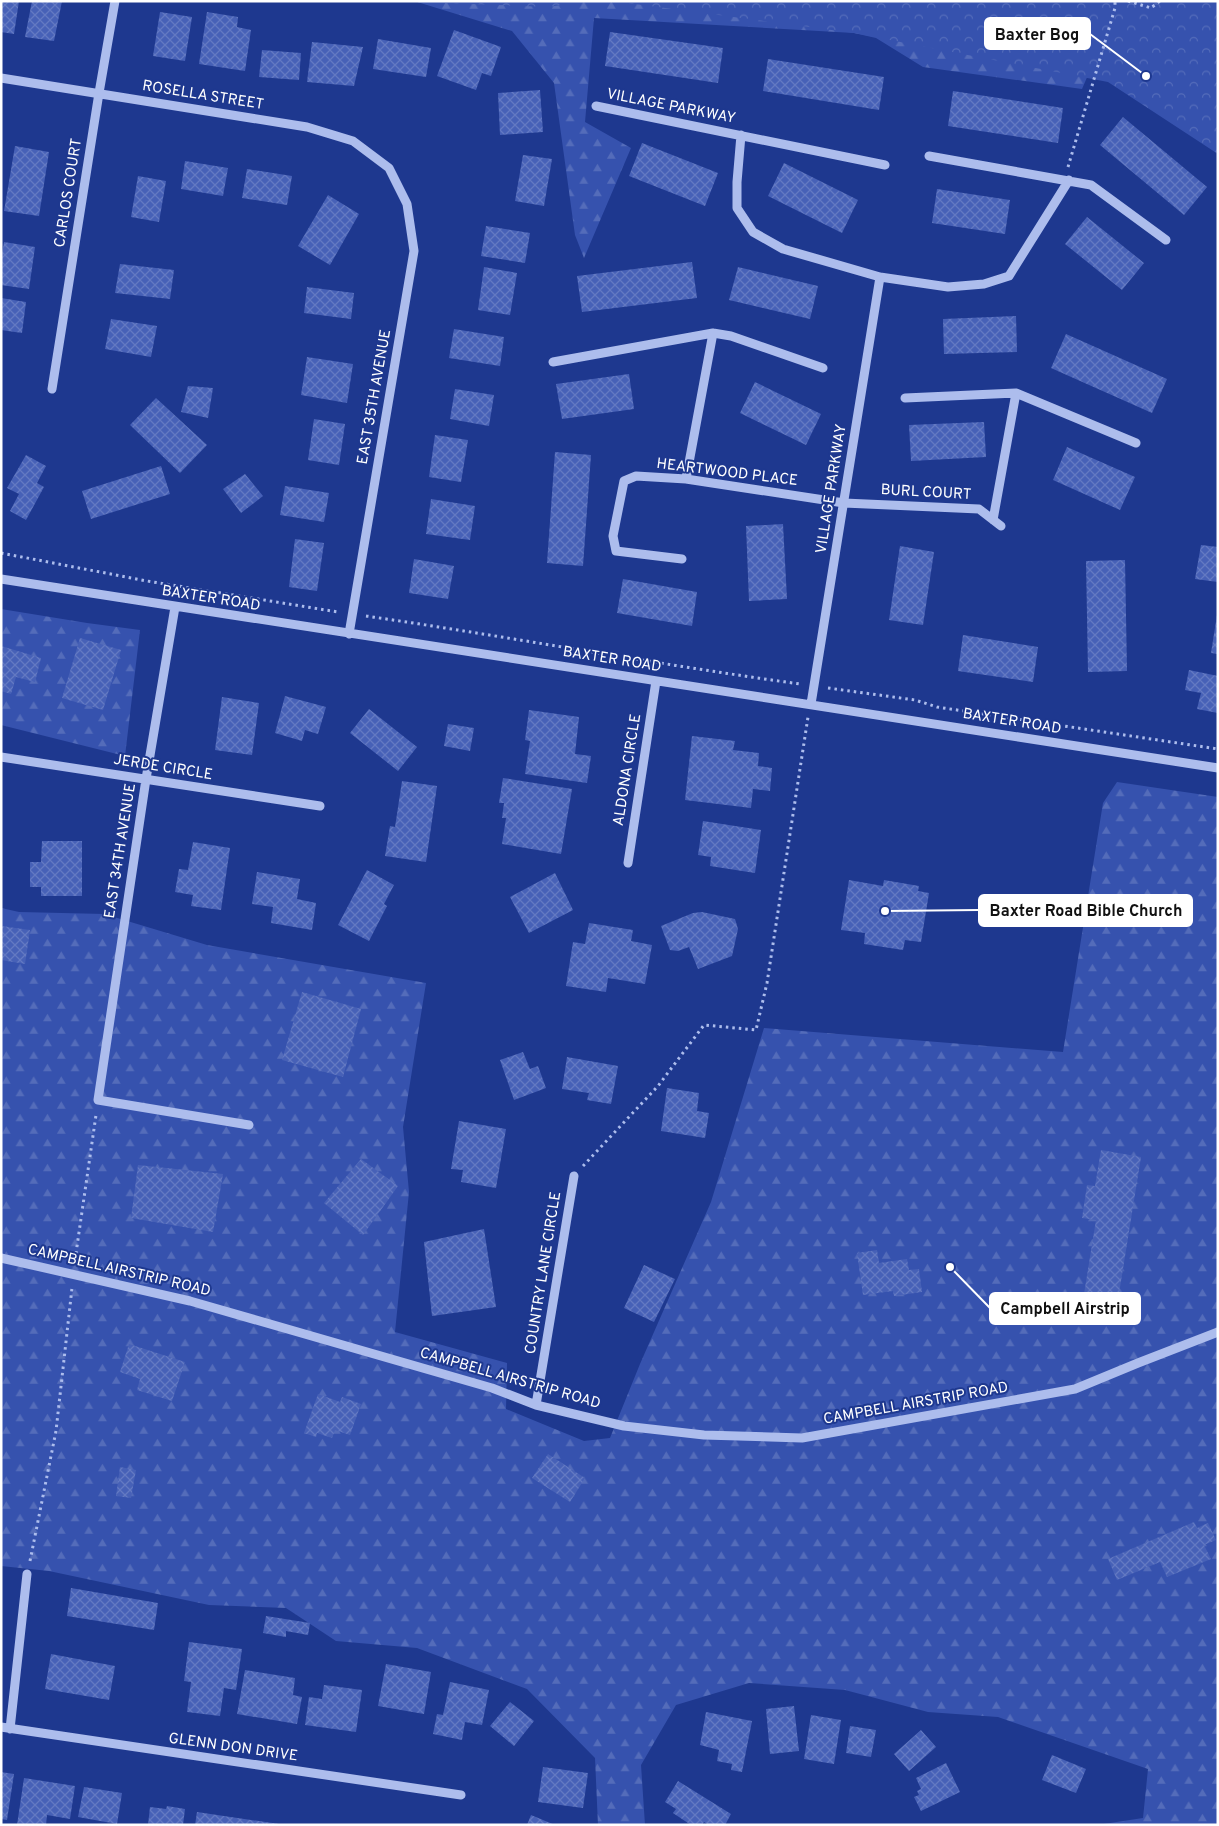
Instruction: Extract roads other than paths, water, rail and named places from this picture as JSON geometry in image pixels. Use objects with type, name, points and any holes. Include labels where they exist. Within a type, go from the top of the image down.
[{"type":"street","name":"CARLOS COURT","points":[[52,389],[115,1]]},
{"type":"street","name":"ROSELLA STREET","points":[[1,78],[307,127],[353,141],[389,168]]},
{"type":"street","name":"VILLAGE PARKWAY","points":[[596,106],[886,165]]},
{"type":"street","name":"VILLAGE PARKWAY","points":[[741,135],[737,208],[753,232],[783,249],[880,277],[948,287],[984,284],[1009,276],[1069,180]]},
{"type":"street","points":[[928,156],[1091,185],[1166,240]]},
{"type":"street","name":"EAST 35TH AVENUE","points":[[349,634],[414,252],[407,204],[389,168]]},
{"type":"street","name":"VILLAGE PARKWAY","points":[[811,704],[880,277]]},
{"type":"street","points":[[553,362],[713,333],[731,336],[823,368]]},
{"type":"street","points":[[686,479],[713,333]]},
{"type":"street","points":[[905,398],[1016,393],[1136,443]]},
{"type":"street","points":[[993,520],[1016,393]]},
{"type":"street","name":"HEARTWOOD PLACE","points":[[682,559],[616,551],[613,536],[624,481],[636,476],[686,479],[844,503]]},
{"type":"street","name":"BURL COURT","points":[[844,503],[979,510],[1001,526]]},
{"type":"street","name":"BAXTER ROAD","points":[[1,579],[1218,768]]},
{"type":"street","name":"EAST 34TH AVENUE","points":[[175,607],[146,779],[98,1100],[249,1125]]},
{"type":"street","name":"ALDONA CIRCLE","points":[[628,863],[656,681]]},
{"type":"street","name":"JERDE CIRCLE","points":[[1,757],[320,806]]},
{"type":"street","name":"COUNTRY LANE CIRCLE","points":[[536,1405],[574,1176]]},
{"type":"street","name":"CAMPBELL AIRSTRIP ROAD","points":[[1,1258],[190,1300],[492,1388],[536,1405],[624,1426],[704,1435],[802,1438],[1075,1389],[1138,1362],[1218,1332]]},
{"type":"street","points":[[6,1728],[27,1574]]},
{"type":"street","name":"GLENN DON DRIVE","points":[[6,1728],[462,1795]]},
{"type":"place","name":"Baxter Bog","points":[[1146,76]]},
{"type":"place","name":"Baxter Road Bible Church","points":[[885,911]]},
{"type":"place","name":"Campbell Airstrip","points":[[950,1267]]}]
